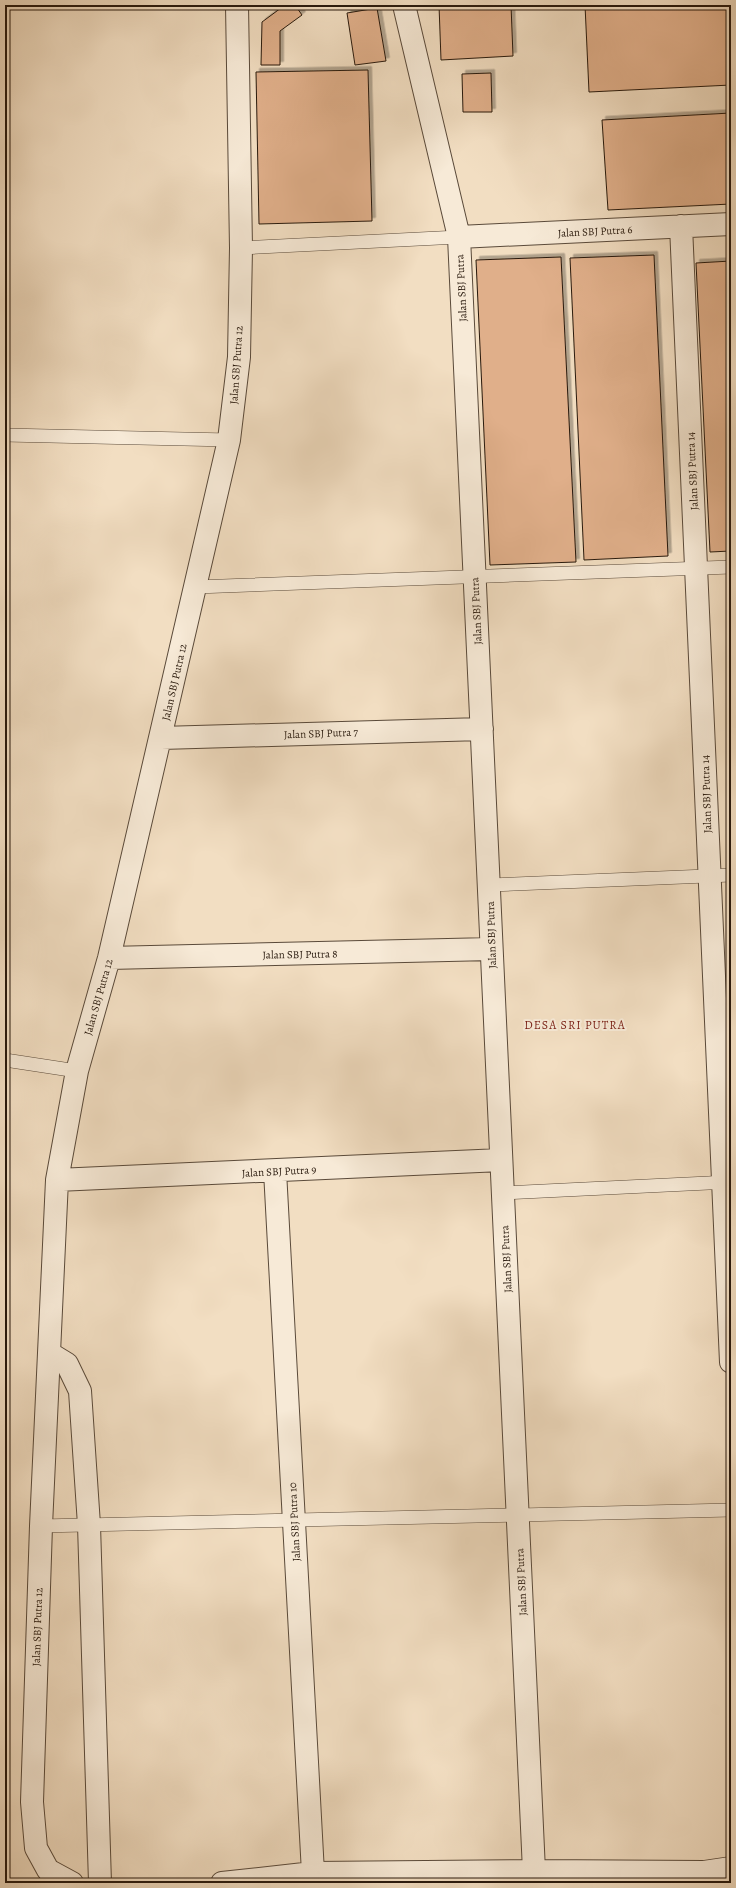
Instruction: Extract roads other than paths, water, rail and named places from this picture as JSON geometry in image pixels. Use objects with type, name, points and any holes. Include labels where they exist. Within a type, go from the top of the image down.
[{"type":"street","name":"Jalan SBJ Putra 12","points":[[72,1883],[48,1870],[36,1848],[32,1802],[41,1526],[57,1180],[77,1071],[109,958],[230,440],[239,357],[242,248],[237,5]]},
{"type":"street","name":"Jalan SBJ Putra","points":[[404,5],[459,237],[534,1871]]},
{"type":"street","name":"Jalan SBJ Putra 6","points":[[459,237],[731,224]]},
{"type":"street","name":"Jalan SBJ Putra 14","points":[[682,226],[696,568],[720,875],[731,1362]]},
{"type":"street","name":"Jalan SBJ Putra 7","points":[[161,738],[482,729]]},
{"type":"street","name":"Jalan SBJ Putra 8","points":[[109,958],[491,949]]},
{"type":"street","name":"Jalan SBJ Putra 9","points":[[57,1180],[501,1160]]},
{"type":"street","name":"Jalan SBJ Putra 10","points":[[275,1171],[313,1873]]},
{"type":"street","points":[[49,1353],[67,1364],[80,1392],[89,1525],[100,1883]]},
{"type":"street","points":[[222,1883],[313,1873],[534,1871],[704,1872],[731,1868]]},
{"type":"lane","points":[[242,248],[459,237]]},
{"type":"lane","points":[[5,435],[230,440]]},
{"type":"lane","points":[[196,587],[731,567]]},
{"type":"lane","points":[[489,885],[720,875]]},
{"type":"lane","points":[[5,1060],[77,1071]]},
{"type":"lane","points":[[503,1193],[727,1182]]},
{"type":"lane","points":[[41,1526],[731,1510]]},
{"type":"district","name":"DESA SRI PUTRA","points":[[575,1025]]}]
